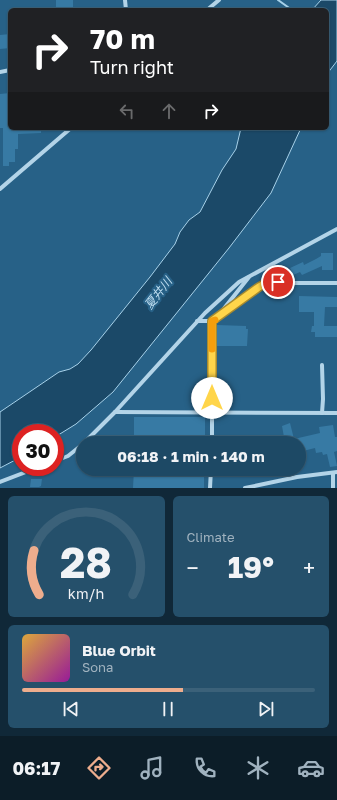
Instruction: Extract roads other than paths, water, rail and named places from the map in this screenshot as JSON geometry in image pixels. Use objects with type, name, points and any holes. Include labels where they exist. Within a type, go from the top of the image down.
[{"type":"street","points":[[209,8],[219,0]]},
{"type":"street","points":[[0,189],[69,130]]},
{"type":"street","points":[[91,436],[115,412],[197,321],[239,282],[337,230]]},
{"type":"street","points":[[217,318],[250,275]]},
{"type":"street","points":[[197,321],[212,321],[266,283],[337,283]]},
{"type":"street","points":[[212,321],[212,436]]},
{"type":"street","points":[[322,365],[322,413]]},
{"type":"street","points":[[115,412],[212,414],[337,413]]},
{"type":"street","points":[[64,458],[76,450]]},
{"type":"street","points":[[245,488],[298,477],[335,472],[333,488]]},
{"type":"street","points":[[0,482],[16,476]]},
{"type":"street","points":[[210,488],[211,476]]},
{"type":"water","points":[[321,0],[337,0],[337,61],[329,71],[329,8],[314,8]]},
{"type":"water","name":"夏井川","points":[[241,130],[300,130],[271,193],[229,248],[113,392],[76,424],[64,431],[64,424],[12,424],[12,462],[0,468],[0,412],[59,372],[70,369],[78,364],[91,350],[175,244],[180,232],[189,220],[200,212],[222,170],[236,149]]},
{"type":"waterway","points":[[278,0],[289,8]]}]
